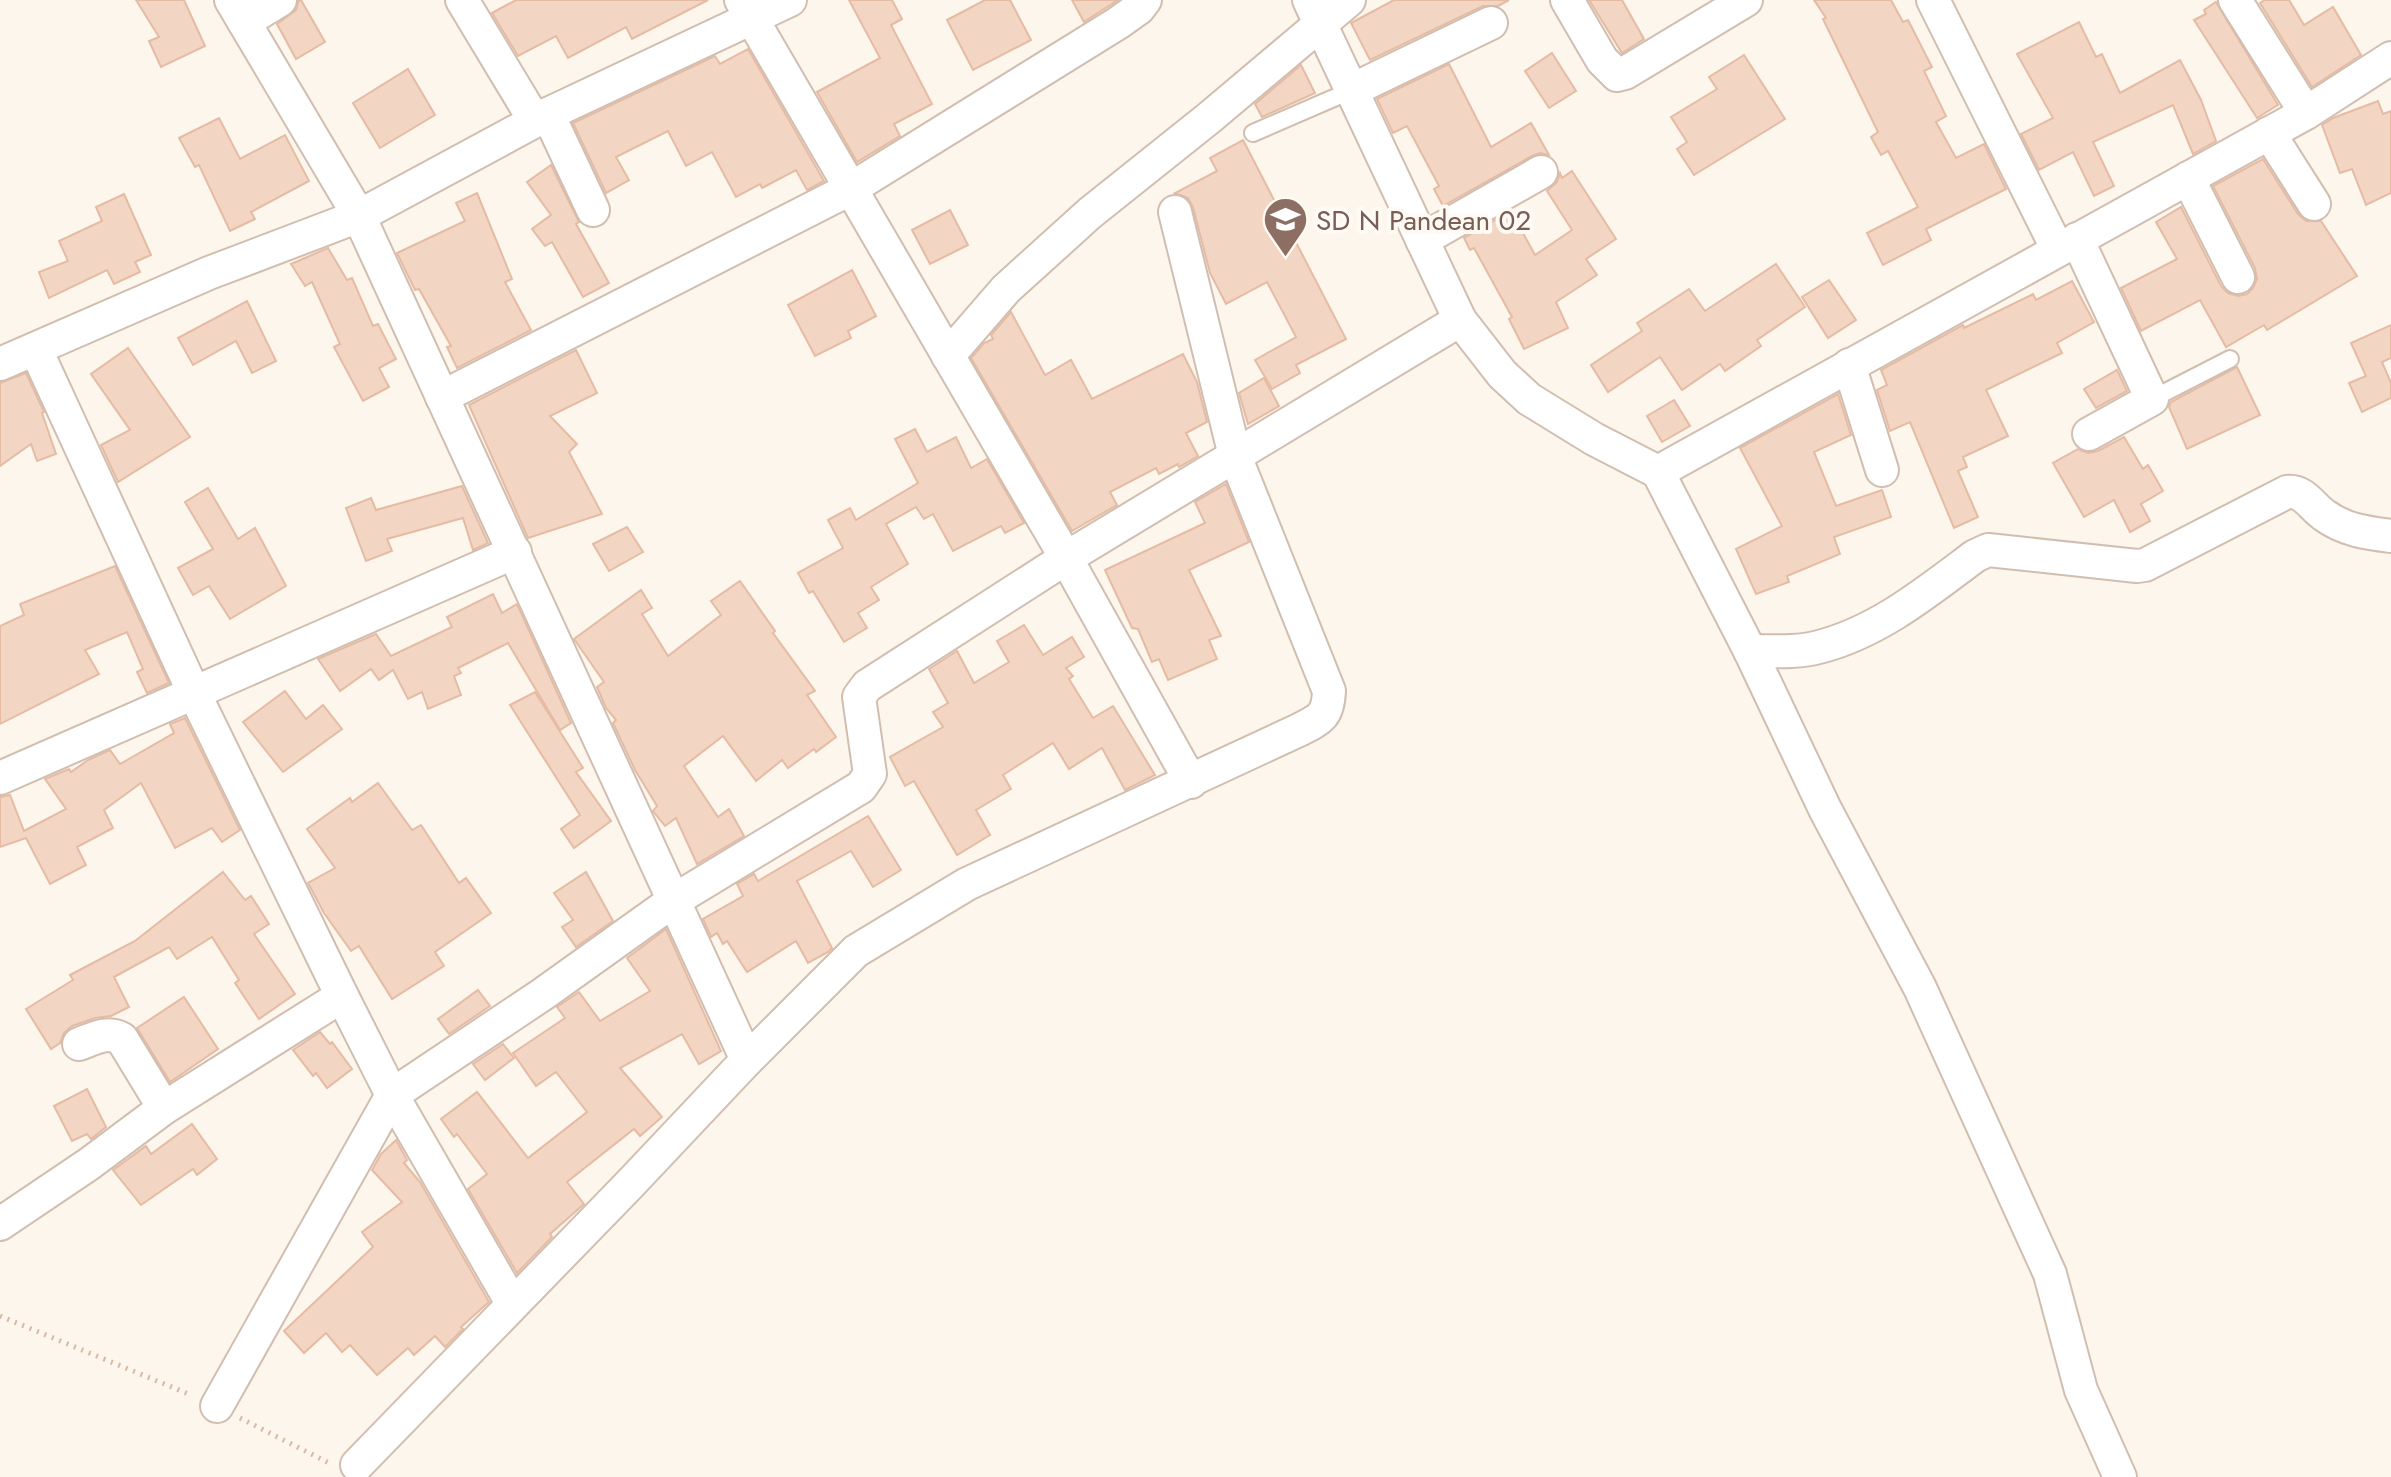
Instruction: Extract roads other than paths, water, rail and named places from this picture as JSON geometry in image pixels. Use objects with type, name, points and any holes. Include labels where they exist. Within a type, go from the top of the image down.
[{"type":"street","points":[[280,0],[237,11],[359,216],[747,1060]]},
{"type":"street","points":[[462,0],[542,118],[593,210]]},
{"type":"street","points":[[0,364],[209,273],[359,216],[747,9],[790,0]]},
{"type":"street","points":[[442,397],[852,188],[1118,23],[1145,0]]},
{"type":"street","points":[[948,356],[1006,289],[1314,12],[1349,0]]},
{"type":"street","points":[[1567,0],[1602,60],[1617,75],[1746,0]]},
{"type":"street","points":[[1933,0],[2152,399],[2089,434]]},
{"type":"street","points":[[2235,0],[2306,113]]},
{"type":"street","points":[[747,9],[1066,558],[1191,782]]},
{"type":"street","points":[[1314,12],[1460,320],[1502,374],[1529,399],[1594,439],[1658,472],[1750,651],[1825,809],[1920,988],[2050,1274],[2081,1390],[2120,1477]]},
{"type":"street","points":[[1350,91],[1491,23]]},
{"type":"street","points":[[1658,472],[2306,113],[2391,58]]},
{"type":"street","points":[[2269,133],[2314,204]]},
{"type":"street","points":[[1422,240],[1541,172]]},
{"type":"street","points":[[2188,178],[2238,277]]},
{"type":"street","points":[[357,1465],[856,951],[967,884],[1319,720],[1328,707],[1329,691],[1235,456],[1175,212]]},
{"type":"street","points":[[217,1406],[392,1095],[466,1047],[673,901],[861,787],[870,774],[860,705],[862,690],[1066,558],[1460,320]]},
{"type":"street","points":[[36,350],[194,693],[342,996],[392,1095],[512,1303]]},
{"type":"street","points":[[1849,365],[1882,470]]},
{"type":"street","points":[[1750,651],[1816,648],[1851,637],[1890,617],[1988,550],[2145,565],[2287,492],[2302,495],[2322,514],[2343,527],[2391,536]]},
{"type":"street","points":[[0,778],[515,552]]},
{"type":"street","points":[[0,1224],[89,1164],[164,1108],[342,996]]},
{"type":"street","points":[[79,1044],[105,1035],[122,1039],[164,1108]]},
{"type":"lane","points":[[1253,133],[1350,91]]},
{"type":"lane","points":[[2152,399],[2230,359]]},
{"type":"place","name":"SD N Pandean 02","points":[[1285,259]]}]
